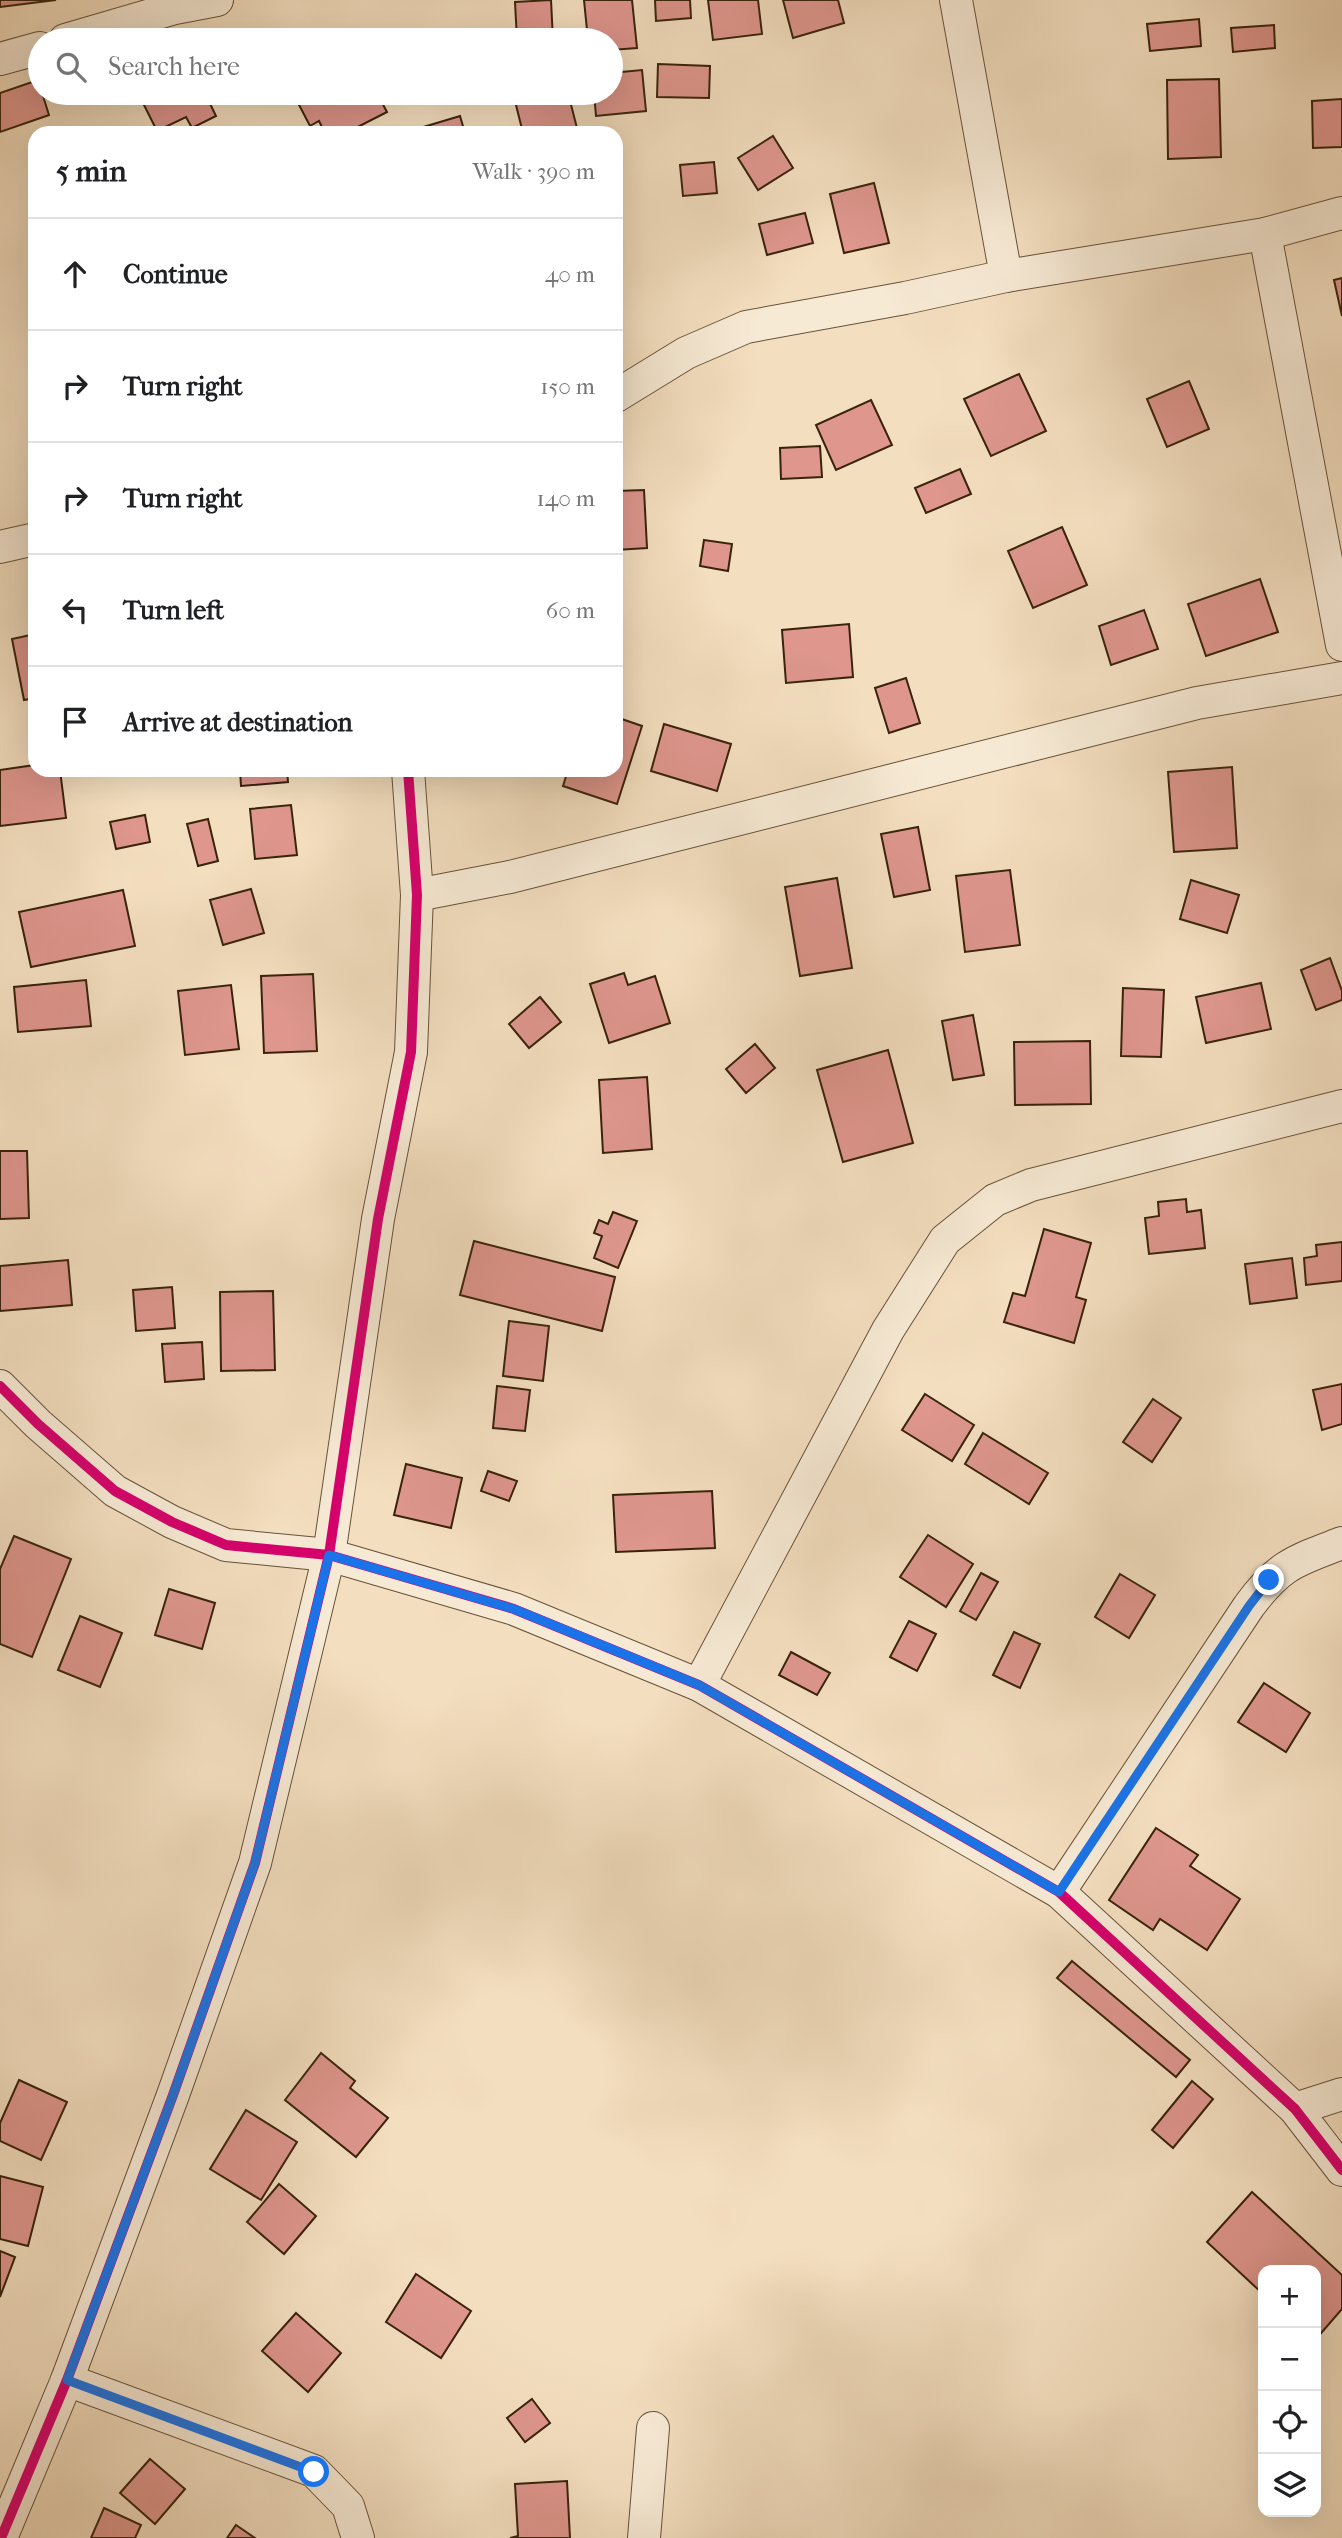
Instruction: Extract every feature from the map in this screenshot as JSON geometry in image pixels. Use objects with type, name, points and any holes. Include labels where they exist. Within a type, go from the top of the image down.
[{"type":"street","points":[[102,28],[175,4],[217,0]]},
{"type":"street","points":[[956,0],[1006,276]]},
{"type":"street","points":[[0,59],[28,51]]},
{"type":"street","points":[[623,392],[686,353],[746,327],[905,298],[1006,276],[1265,234],[1342,213]]},
{"type":"street","points":[[1265,234],[1342,645]]},
{"type":"street","points":[[0,547],[28,541]]},
{"type":"street","points":[[417,895],[510,877],[1196,703],[1342,678]]},
{"type":"street","points":[[2,2528],[67,2380],[173,2095],[255,1863],[329,1555],[378,1219],[411,1052],[417,895],[409,777]]},
{"type":"street","points":[[699,1685],[888,1330],[945,1240],[995,1200],[1031,1185],[1342,1106]]},
{"type":"street","points":[[0,1386],[38,1424],[115,1490],[172,1522],[226,1545],[329,1555],[514,1609],[699,1685],[1059,1892],[1295,2109],[1342,2171]]},
{"type":"street","points":[[1059,1892],[1269,1580],[1294,1561],[1342,1543]]},
{"type":"street","points":[[1295,2109],[1342,2094]]},
{"type":"street","points":[[67,2380],[314,2472],[348,2506],[358,2538]]},
{"type":"street","points":[[644,2538],[653,2428]]},
{"type":"building","points":[[0,0],[56,0],[0,7]]},
{"type":"building","points":[[551,0],[552,28],[516,28],[515,2]]},
{"type":"building","points":[[584,0],[632,0],[637,48],[623,49],[623,28],[587,28]]},
{"type":"building","points":[[655,0],[690,0],[691,18],[656,21]]},
{"type":"building","points":[[708,0],[758,0],[762,34],[713,40]]},
{"type":"building","points":[[783,0],[838,0],[844,23],[793,38]]},
{"type":"building","points":[[1199,19],[1201,46],[1150,51],[1147,24]]},
{"type":"building","points":[[1274,25],[1275,48],[1233,52],[1231,28]]},
{"type":"building","points":[[658,64],[710,66],[709,98],[657,97]]},
{"type":"building","points":[[642,70],[646,111],[596,116],[595,105],[623,105],[623,72]]},
{"type":"building","points":[[1219,79],[1221,157],[1168,159],[1167,80]]},
{"type":"building","points":[[28,83],[28,105],[46,105],[49,115],[0,132],[0,93]]},
{"type":"building","points":[[1342,99],[1342,147],[1313,148],[1312,101]]},
{"type":"building","points":[[144,105],[211,105],[216,116],[196,126],[191,126],[186,117],[167,126],[154,126]]},
{"type":"building","points":[[299,105],[383,105],[387,112],[360,126],[322,126],[319,121],[310,126]]},
{"type":"building","points":[[516,105],[571,105],[576,126],[521,126]]},
{"type":"building","points":[[460,116],[463,126],[427,126]]},
{"type":"building","points":[[773,136],[793,168],[758,190],[738,158]]},
{"type":"building","points":[[714,162],[717,193],[683,196],[680,165]]},
{"type":"building","points":[[874,183],[889,243],[844,253],[830,194]]},
{"type":"building","points":[[805,213],[813,243],[767,255],[759,224]]},
{"type":"building","points":[[1342,278],[1342,316],[1334,280]]},
{"type":"building","points":[[1019,374],[1046,431],[991,456],[964,399]]},
{"type":"building","points":[[1189,381],[1209,429],[1167,447],[1147,399]]},
{"type":"building","points":[[871,400],[892,445],[836,470],[816,425]]},
{"type":"building","points":[[820,446],[822,477],[781,479],[780,448]]},
{"type":"building","points":[[960,469],[971,494],[926,513],[915,488]]},
{"type":"building","points":[[644,490],[647,548],[623,550],[623,491]]},
{"type":"building","points":[[1062,527],[1087,585],[1033,608],[1008,551]]},
{"type":"building","points":[[704,540],[732,544],[728,571],[700,566]]},
{"type":"building","points":[[1260,579],[1278,632],[1206,656],[1188,604]]},
{"type":"building","points":[[1144,610],[1158,649],[1111,665],[1099,626]]},
{"type":"building","points":[[849,624],[853,677],[786,683],[782,630]]},
{"type":"building","points":[[28,636],[28,699],[24,700],[12,639]]},
{"type":"building","points":[[906,678],[920,723],[889,733],[875,688]]},
{"type":"building","points":[[623,719],[642,726],[617,804],[563,786],[566,777],[623,777]]},
{"type":"building","points":[[664,724],[731,744],[717,791],[651,771]]},
{"type":"building","points":[[28,766],[28,777],[61,777],[66,818],[0,826],[0,770]]},
{"type":"building","points":[[1232,767],[1237,848],[1174,852],[1168,772]]},
{"type":"building","points":[[240,777],[288,777],[288,782],[241,786]]},
{"type":"building","points":[[291,805],[297,855],[255,859],[250,809]]},
{"type":"building","points":[[145,815],[150,842],[116,849],[110,822]]},
{"type":"building","points":[[208,819],[218,861],[198,866],[187,824]]},
{"type":"building","points":[[918,827],[930,890],[894,897],[881,834]]},
{"type":"building","points":[[1010,870],[1020,945],[965,952],[956,876]]},
{"type":"building","points":[[837,878],[852,968],[800,976],[785,887]]},
{"type":"building","points":[[1191,880],[1239,895],[1227,933],[1180,919]]},
{"type":"building","points":[[251,889],[264,933],[223,945],[210,900]]},
{"type":"building","points":[[123,890],[135,946],[31,967],[19,912]]},
{"type":"building","points":[[1330,958],[1342,991],[1342,1000],[1316,1010],[1301,970]]},
{"type":"building","points":[[624,973],[628,985],[655,976],[670,1023],[609,1043],[590,984]]},
{"type":"building","points":[[313,974],[317,1051],[264,1053],[261,976]]},
{"type":"building","points":[[86,980],[91,1026],[18,1032],[14,987]]},
{"type":"building","points":[[1261,983],[1271,1029],[1206,1043],[1196,997]]},
{"type":"building","points":[[231,985],[239,1049],[185,1055],[178,991]]},
{"type":"building","points":[[1123,988],[1164,990],[1161,1057],[1121,1056]]},
{"type":"building","points":[[540,997],[561,1022],[529,1048],[509,1024]]},
{"type":"building","points":[[973,1015],[984,1075],[953,1080],[942,1021]]},
{"type":"building","points":[[1090,1041],[1091,1104],[1015,1105],[1014,1042]]},
{"type":"building","points":[[755,1044],[775,1068],[746,1093],[726,1069]]},
{"type":"building","points":[[888,1050],[913,1143],[843,1162],[817,1070]]},
{"type":"building","points":[[647,1077],[652,1149],[603,1153],[599,1080]]},
{"type":"building","points":[[0,1151],[27,1151],[29,1218],[0,1219]]},
{"type":"building","points":[[1186,1199],[1187,1212],[1201,1210],[1205,1248],[1149,1254],[1145,1218],[1159,1216],[1158,1202]]},
{"type":"building","points":[[613,1212],[637,1221],[618,1268],[594,1258],[602,1236],[594,1233],[599,1220],[608,1224]]},
{"type":"building","points":[[1044,1229],[1091,1243],[1076,1297],[1086,1300],[1074,1343],[1004,1322],[1013,1293],[1025,1296]]},
{"type":"building","points":[[474,1241],[615,1277],[602,1331],[460,1295]]},
{"type":"building","points":[[1342,1242],[1342,1281],[1306,1285],[1304,1258],[1317,1256],[1316,1245]]},
{"type":"building","points":[[1292,1258],[1297,1298],[1250,1304],[1245,1264]]},
{"type":"building","points":[[68,1260],[72,1305],[0,1311],[0,1266]]},
{"type":"building","points":[[172,1287],[175,1328],[136,1331],[133,1290]]},
{"type":"building","points":[[273,1291],[275,1370],[221,1371],[220,1292]]},
{"type":"building","points":[[509,1321],[549,1326],[543,1381],[503,1376]]},
{"type":"building","points":[[202,1342],[204,1379],[165,1382],[162,1344]]},
{"type":"building","points":[[1342,1384],[1342,1424],[1322,1430],[1313,1390]]},
{"type":"building","points":[[497,1386],[530,1390],[525,1431],[493,1428]]},
{"type":"building","points":[[925,1394],[974,1425],[952,1461],[902,1430]]},
{"type":"building","points":[[1153,1399],[1181,1418],[1152,1462],[1123,1442]]},
{"type":"building","points":[[983,1433],[1048,1473],[1029,1504],[965,1464]]},
{"type":"building","points":[[406,1464],[462,1478],[451,1528],[394,1515]]},
{"type":"building","points":[[488,1471],[517,1481],[509,1501],[481,1491]]},
{"type":"building","points":[[712,1491],[715,1548],[616,1552],[613,1495]]},
{"type":"building","points":[[928,1535],[973,1564],[946,1607],[900,1577]]},
{"type":"building","points":[[14,1536],[71,1559],[32,1657],[0,1644],[0,1569]]},
{"type":"building","points":[[981,1573],[998,1582],[976,1620],[960,1611]]},
{"type":"building","points":[[1120,1574],[1155,1595],[1129,1638],[1095,1617]]},
{"type":"building","points":[[169,1589],[215,1603],[202,1649],[155,1635]]},
{"type":"building","points":[[80,1616],[122,1633],[100,1687],[58,1670]]},
{"type":"building","points":[[909,1621],[936,1634],[917,1671],[890,1657]]},
{"type":"building","points":[[1014,1632],[1040,1644],[1020,1688],[993,1675]]},
{"type":"building","points":[[791,1652],[830,1673],[817,1695],[779,1675]]},
{"type":"building","points":[[1264,1683],[1310,1713],[1286,1752],[1238,1722]]},
{"type":"building","points":[[1156,1828],[1198,1855],[1190,1866],[1240,1899],[1207,1950],[1160,1919],[1153,1930],[1109,1900]]},
{"type":"building","points":[[1072,1961],[1190,2060],[1176,2077],[1057,1978]]},
{"type":"building","points":[[321,2053],[355,2081],[350,2088],[388,2118],[356,2157],[285,2100]]},
{"type":"building","points":[[19,2080],[67,2102],[41,2160],[0,2141],[0,2123]]},
{"type":"building","points":[[1192,2081],[1213,2099],[1173,2148],[1152,2130]]},
{"type":"building","points":[[246,2110],[297,2142],[261,2200],[210,2169]]},
{"type":"building","points":[[0,2176],[43,2187],[28,2246],[0,2239]]},
{"type":"building","points":[[279,2184],[316,2216],[284,2254],[247,2222]]},
{"type":"building","points":[[1252,2192],[1342,2275],[1342,2309],[1321,2333],[1321,2265],[1258,2265],[1258,2289],[1207,2242]]},
{"type":"building","points":[[0,2251],[15,2257],[0,2297]]},
{"type":"building","points":[[416,2274],[471,2311],[441,2358],[386,2322]]},
{"type":"building","points":[[296,2313],[341,2353],[308,2392],[262,2351]]},
{"type":"building","points":[[532,2399],[550,2423],[525,2442],[507,2418]]},
{"type":"building","points":[[150,2459],[185,2489],[155,2524],[120,2493]]},
{"type":"building","points":[[567,2481],[570,2538],[510,2538],[518,2536],[515,2484]]},
{"type":"building","points":[[104,2508],[141,2525],[135,2538],[91,2538]]},
{"type":"building","points":[[236,2525],[255,2538],[227,2538]]},
{"type":"cycle path","points":[[1,2538],[67,2380],[173,2095],[255,1863],[329,1555],[378,1219],[411,1052],[417,895],[409,777]]},
{"type":"cycle path","points":[[0,1386],[38,1424],[115,1491],[172,1522],[226,1545],[329,1555],[514,1609],[699,1685],[1059,1892],[1295,2109],[1342,2170]]},
{"type":"route","points":[[314,2472],[67,2380],[173,2095],[255,1863],[329,1555],[514,1609],[699,1685],[1059,1892],[1269,1580]]}]
